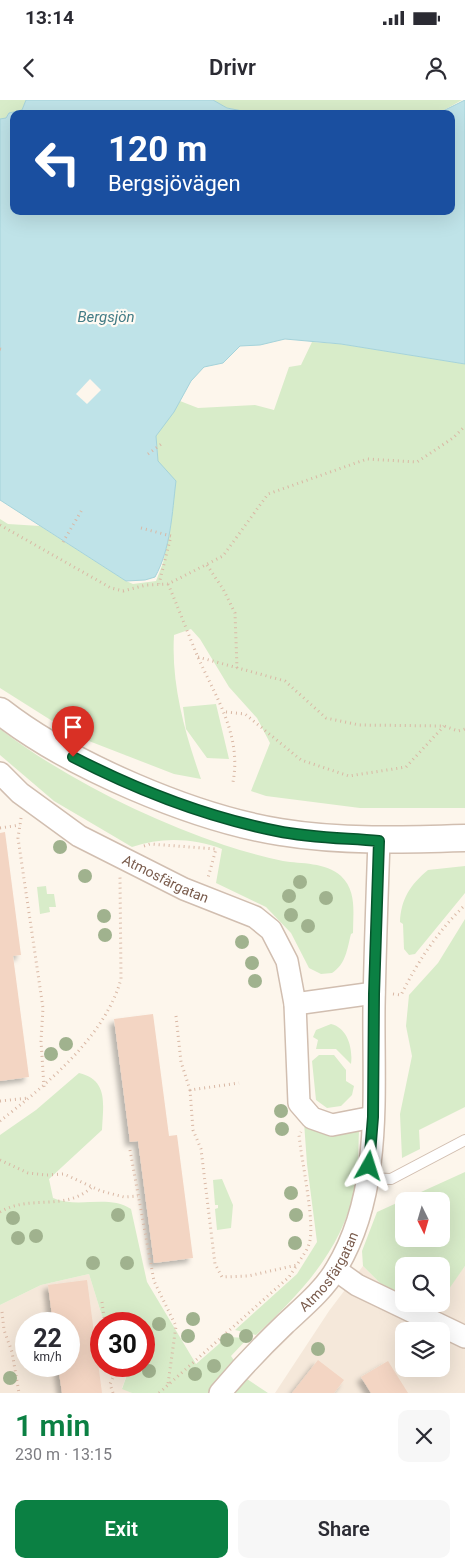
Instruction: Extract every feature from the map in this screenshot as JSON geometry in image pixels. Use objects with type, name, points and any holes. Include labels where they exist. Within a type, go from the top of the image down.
[{"type":"street","points":[[0,711],[38,738],[94,768],[193,810],[278,832],[379,841],[465,838]]},
{"type":"street","name":"Atmosfärgatan","points":[[0,773],[32,802],[79,836],[125,861],[184,889],[255,917],[271,930],[288,961],[295,1004],[299,1102],[312,1118]]},
{"type":"street","name":"Atmosfärgatan","points":[[220,1393],[245,1363],[301,1309],[336,1270],[350,1242],[367,1178],[373,1117],[374,994],[379,841]]},
{"type":"street","points":[[295,1004],[374,994]]},
{"type":"street","points":[[312,1118],[332,1125],[373,1117]]},
{"type":"street","points":[[336,1270],[357,1285],[465,1337]]},
{"type":"lane","points":[[367,1178],[391,1179],[465,1140]]},
{"type":"path","points":[[0,524],[111,588],[123,591],[168,584],[224,556],[268,494],[368,459],[417,462],[454,438],[465,426]]},
{"type":"path","points":[[148,454],[164,442]]},
{"type":"path","points":[[63,542],[83,508]]},
{"type":"path","points":[[141,528],[171,536],[159,584]]},
{"type":"path","points":[[207,564],[223,589],[235,614],[237,668]]},
{"type":"path","points":[[168,584],[198,656],[226,712],[236,765],[233,782]]},
{"type":"path","points":[[198,656],[285,681],[326,718],[359,726],[444,726],[458,731],[465,730]]},
{"type":"path","points":[[226,712],[245,714],[301,760],[349,776],[406,766],[444,726]]},
{"type":"path","points":[[32,802],[21,816],[18,838],[43,1008],[41,1041],[44,1088]]},
{"type":"path","points":[[0,828],[20,825]]},
{"type":"path","points":[[0,1121],[44,1088],[82,1048],[118,992],[121,979],[120,878],[125,861],[136,849],[150,844],[216,849],[208,879]]},
{"type":"path","points":[[374,994],[401,995],[418,962],[449,921],[465,905]]},
{"type":"path","points":[[176,1016],[180,1062],[190,1090],[193,1130],[201,1149],[215,1264],[222,1277],[248,1276],[297,1265]]},
{"type":"path","points":[[190,1090],[239,1083]]},
{"type":"path","points":[[0,1101],[30,1098]]},
{"type":"path","points":[[158,1393],[289,1277],[310,1244],[312,1230],[299,1134],[312,1118]]},
{"type":"path","points":[[130,1150],[154,1281],[176,1326],[168,1384]]},
{"type":"path","points":[[0,1160],[28,1173],[64,1174],[116,1195],[138,1196]]},
{"type":"path","points":[[0,1212],[17,1205],[69,1200],[82,1196],[92,1186]]},
{"type":"path","points":[[102,1302],[103,1312]]},
{"type":"path","points":[[2,1312],[4,1330],[12,1352],[19,1393]]},
{"type":"path","points":[[113,1377],[110,1384],[113,1393]]},
{"type":"shaded area","points":[[363,1266],[380,1283],[395,1292],[395,1312],[450,1312],[450,1285],[465,1266],[465,1393],[275,1393],[329,1311]]},
{"type":"shaded area","points":[[89,1274],[101,1312],[90,1312],[90,1377],[126,1377],[122,1388],[132,1393],[0,1393],[0,1305],[41,1285]]},
{"type":"green space","points":[[0,100],[26,100],[22,110],[10,110],[6,118],[0,119]]},
{"type":"green space","points":[[213,100],[462,100],[444,110],[237,110],[227,108]]},
{"type":"green space","points":[[312,342],[341,344],[465,364],[465,808],[360,808],[266,796],[251,791],[270,743],[257,718],[229,687],[200,639],[191,629],[174,635],[175,672],[180,708],[201,779],[174,774],[76,736],[0,688],[0,519],[8,524],[40,526],[133,584],[156,581],[163,563],[171,525],[158,461],[156,436],[180,401],[198,408],[255,405],[274,410],[289,367],[301,365]]},
{"type":"green space","points":[[216,704],[229,759],[207,758],[186,729],[183,707]]},
{"type":"green space","points":[[0,729],[79,781],[165,823],[246,852],[283,861],[313,864],[335,871],[350,888],[353,903],[353,933],[340,965],[332,973],[321,974],[309,968],[291,933],[266,907],[216,883],[222,849],[211,845],[177,840],[166,840],[132,847],[54,801],[0,755]]},
{"type":"green space","points":[[465,866],[465,893],[415,954],[409,955],[404,949],[403,924],[400,922],[402,906],[411,887],[428,870]]},
{"type":"green space","points":[[46,886],[47,894],[54,894],[56,907],[49,907],[50,912],[40,914],[37,887]]},
{"type":"green space","points":[[465,919],[465,1107],[419,1130],[420,1149],[402,1158],[400,1114],[412,1056],[406,1026],[409,995],[438,963]]},
{"type":"green space","points":[[331,1024],[342,1030],[348,1040],[351,1064],[336,1049],[316,1049],[318,1040],[313,1037],[316,1030]]},
{"type":"green space","points":[[319,1055],[334,1055],[346,1070],[346,1081],[354,1086],[352,1095],[341,1106],[327,1108],[316,1100],[312,1061]]},
{"type":"green space","points":[[79,1073],[89,1076],[95,1081],[102,1095],[102,1130],[49,1179],[53,1198],[72,1202],[113,1202],[131,1209],[147,1282],[196,1364],[227,1337],[248,1338],[231,1356],[247,1379],[268,1393],[132,1393],[122,1389],[126,1377],[155,1377],[155,1312],[101,1312],[89,1274],[41,1285],[0,1305],[0,1135],[36,1110]]},
{"type":"green space","points":[[304,1122],[358,1129],[357,1174],[349,1210],[330,1251],[318,1269],[289,1303],[256,1335],[235,1330],[297,1274],[317,1242],[307,1164]]},
{"type":"green space","points":[[465,1172],[465,1266],[450,1287],[450,1257],[395,1257],[395,1292],[380,1283],[363,1266],[362,1251],[377,1212],[395,1204],[395,1248],[450,1248],[450,1192],[421,1192]]},
{"type":"green space","points":[[222,1179],[233,1205],[231,1228],[217,1230],[215,1209],[218,1208],[218,1205],[215,1205],[213,1180]]},
{"type":"water","name":"Bergsjön","points":[[26,100],[213,100],[227,108],[237,110],[22,110]]},
{"type":"water","name":"Bergsjön","points":[[465,100],[465,364],[341,344],[285,339],[260,345],[240,346],[223,363],[204,367],[191,381],[174,412],[156,436],[158,461],[176,481],[168,542],[160,566],[155,577],[145,580],[126,581],[0,500],[0,119],[6,118],[9,113],[10,215],[455,215],[455,110],[445,110]]},
{"type":"pier","points":[[90,379],[101,390],[87,404],[76,394]]},
{"type":"building","points":[[5,832],[21,955],[13,956],[29,1077],[0,1081],[0,833]]},
{"type":"building","points":[[153,1014],[169,1136],[177,1135],[193,1258],[154,1263],[138,1141],[130,1142],[114,1019]]},
{"type":"building","points":[[87,1280],[91,1312],[90,1377],[100,1377],[102,1393],[62,1393],[60,1377],[80,1377],[80,1312],[51,1312],[48,1285]]},
{"type":"building","points":[[318,1360],[344,1380],[334,1393],[292,1393]]},
{"type":"building","points":[[388,1361],[395,1372],[395,1377],[398,1377],[408,1393],[371,1393],[361,1377]]},
{"type":"route","points":[[73,757],[94,768],[193,810],[236,822],[278,832],[379,841],[374,994],[373,1117],[369,1166]]}]
